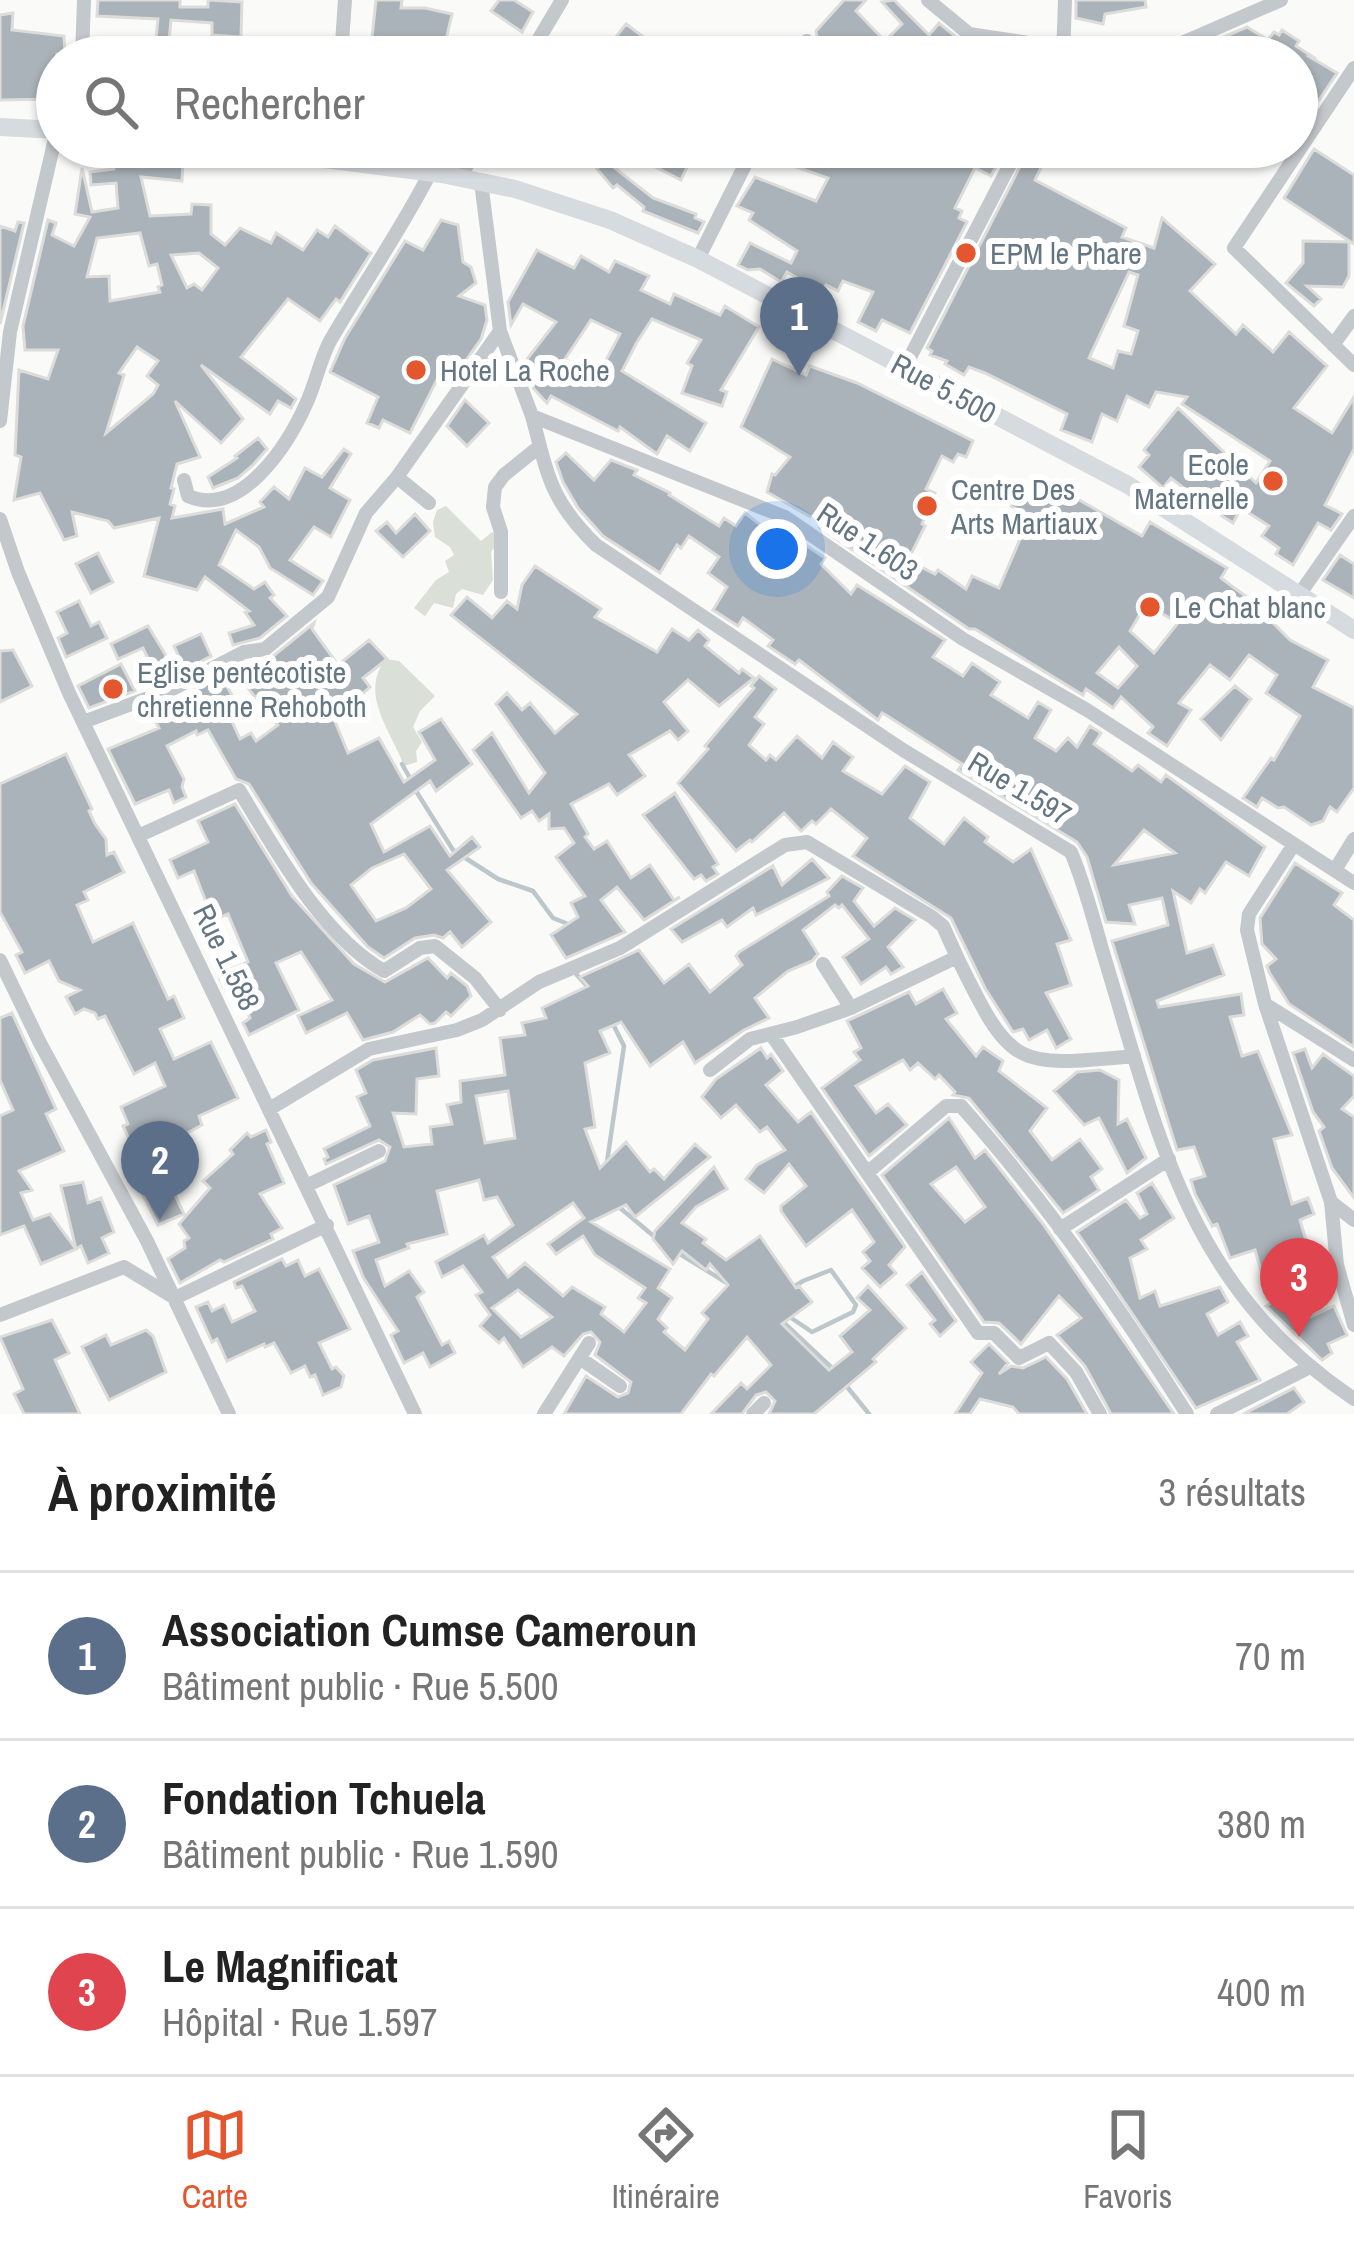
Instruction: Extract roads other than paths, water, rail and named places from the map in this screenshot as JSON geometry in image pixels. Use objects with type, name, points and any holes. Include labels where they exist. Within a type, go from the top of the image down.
[{"type":"main road","points":[[0,127],[36,129]]},
{"type":"main road","name":"Rue 5.500","points":[[406,168],[481,182],[610,220],[698,259],[1128,485],[1354,630]]},
{"type":"street","points":[[83,36],[84,0]]},
{"type":"street","points":[[342,36],[345,0]]},
{"type":"street","points":[[541,36],[562,0]]},
{"type":"street","points":[[928,0],[969,34],[980,36]]},
{"type":"street","points":[[1065,0],[1065,36]]},
{"type":"street","points":[[1199,36],[1281,1]]},
{"type":"street","points":[[1318,122],[1354,68]]},
{"type":"street","points":[[0,421],[5,331],[47,168]]},
{"type":"street","points":[[460,178],[465,168]]},
{"type":"street","points":[[698,259],[744,168]]},
{"type":"street","points":[[905,367],[1007,168]]},
{"type":"street","points":[[1287,168],[1234,248],[1354,365]]},
{"type":"street","points":[[184,480],[188,496],[201,502],[230,497],[269,466],[304,409],[326,348],[400,233],[430,173]]},
{"type":"street","points":[[481,182],[500,331],[532,416]]},
{"type":"street","points":[[1333,345],[1354,316]]},
{"type":"street","points":[[83,722],[151,700],[244,652],[265,650],[328,597],[366,512],[397,477],[500,331]]},
{"type":"street","name":"Rue 1.597","points":[[532,416],[554,494],[570,520],[596,545],[903,750],[1071,851],[1134,1056],[1190,1210],[1225,1275],[1252,1312],[1308,1368],[1354,1399]]},
{"type":"street","name":"Rue 1.603","points":[[532,416],[785,517],[963,639],[1088,710],[1354,883]]},
{"type":"street","points":[[501,592],[495,487],[540,446]]},
{"type":"street","points":[[397,477],[429,502]]},
{"type":"street","points":[[1299,595],[1354,516]]},
{"type":"street","name":"Rue 1.588","points":[[0,519],[83,722],[415,1414]]},
{"type":"street","points":[[138,836],[239,790],[285,866],[335,928],[373,965],[384,971],[419,948],[435,946],[475,978],[500,1010]]},
{"type":"street","points":[[1335,870],[1354,838]]},
{"type":"street","points":[[271,1108],[369,1049],[457,1030],[500,1010],[539,982],[620,948],[758,859],[796,842],[818,848],[944,926],[986,1017],[1015,1050],[1045,1062],[1134,1056]]},
{"type":"street","points":[[1294,844],[1246,922],[1265,1004],[1331,1202],[1337,1265],[1354,1325]]},
{"type":"street","points":[[710,1070],[750,1039],[850,1008],[957,957]]},
{"type":"street","points":[[0,960],[175,1298],[229,1414]]},
{"type":"street","points":[[823,964],[850,1008]]},
{"type":"street","points":[[1265,1004],[1354,1060]]},
{"type":"street","points":[[772,1034],[978,1333],[994,1333],[1019,1358],[1049,1343],[1076,1372],[1100,1414]]},
{"type":"street","points":[[867,1173],[946,1106],[957,1104],[1019,1174],[1102,1281],[1186,1414]]},
{"type":"street","points":[[308,1185],[379,1151]]},
{"type":"street","points":[[1060,1229],[1169,1159]]},
{"type":"street","points":[[1331,1202],[1354,1220]]},
{"type":"street","points":[[175,1298],[327,1225]]},
{"type":"street","points":[[0,1315],[124,1267],[175,1298]]},
{"type":"street","points":[[544,1414],[589,1343]]},
{"type":"street","points":[[581,1359],[620,1386]]},
{"type":"street","points":[[1217,1414],[1308,1368]]},
{"type":"waterway","points":[[402,764],[411,780]]},
{"type":"waterway","points":[[416,791],[453,850],[498,879],[533,891],[553,918],[568,924]]},
{"type":"waterway","points":[[579,970],[576,974],[589,988]]},
{"type":"waterway","points":[[607,1162],[624,1046],[612,1022]]},
{"type":"waterway","points":[[619,1207],[656,1238]]},
{"type":"waterway","points":[[675,1251],[727,1283]]},
{"type":"waterway","points":[[831,1270],[856,1305],[853,1312],[812,1332],[772,1305],[803,1281],[831,1270]]},
{"type":"waterway","points":[[781,1320],[833,1369]]},
{"type":"waterway","points":[[844,1383],[869,1414]]},
{"type":"place","name":"EPM le Phare","points":[[966,253]]},
{"type":"place","name":"Hotel La Roche","points":[[416,370]]},
{"type":"place","name":"Association Cumse Cameroun","points":[[799,376]]},
{"type":"place","name":"Ecole Maternelle","points":[[1273,481]]},
{"type":"place","name":"Centre Des Arts Martiaux","points":[[927,506]]},
{"type":"place","name":"Le Chat blanc","points":[[1150,607]]},
{"type":"place","name":"Eglise pentécotiste chretienne Rehoboth","points":[[113,689]]},
{"type":"place","name":"Fondation Tchuela","points":[[160,1220]]},
{"type":"place","name":"Le Magnificat","points":[[1299,1337]]}]
